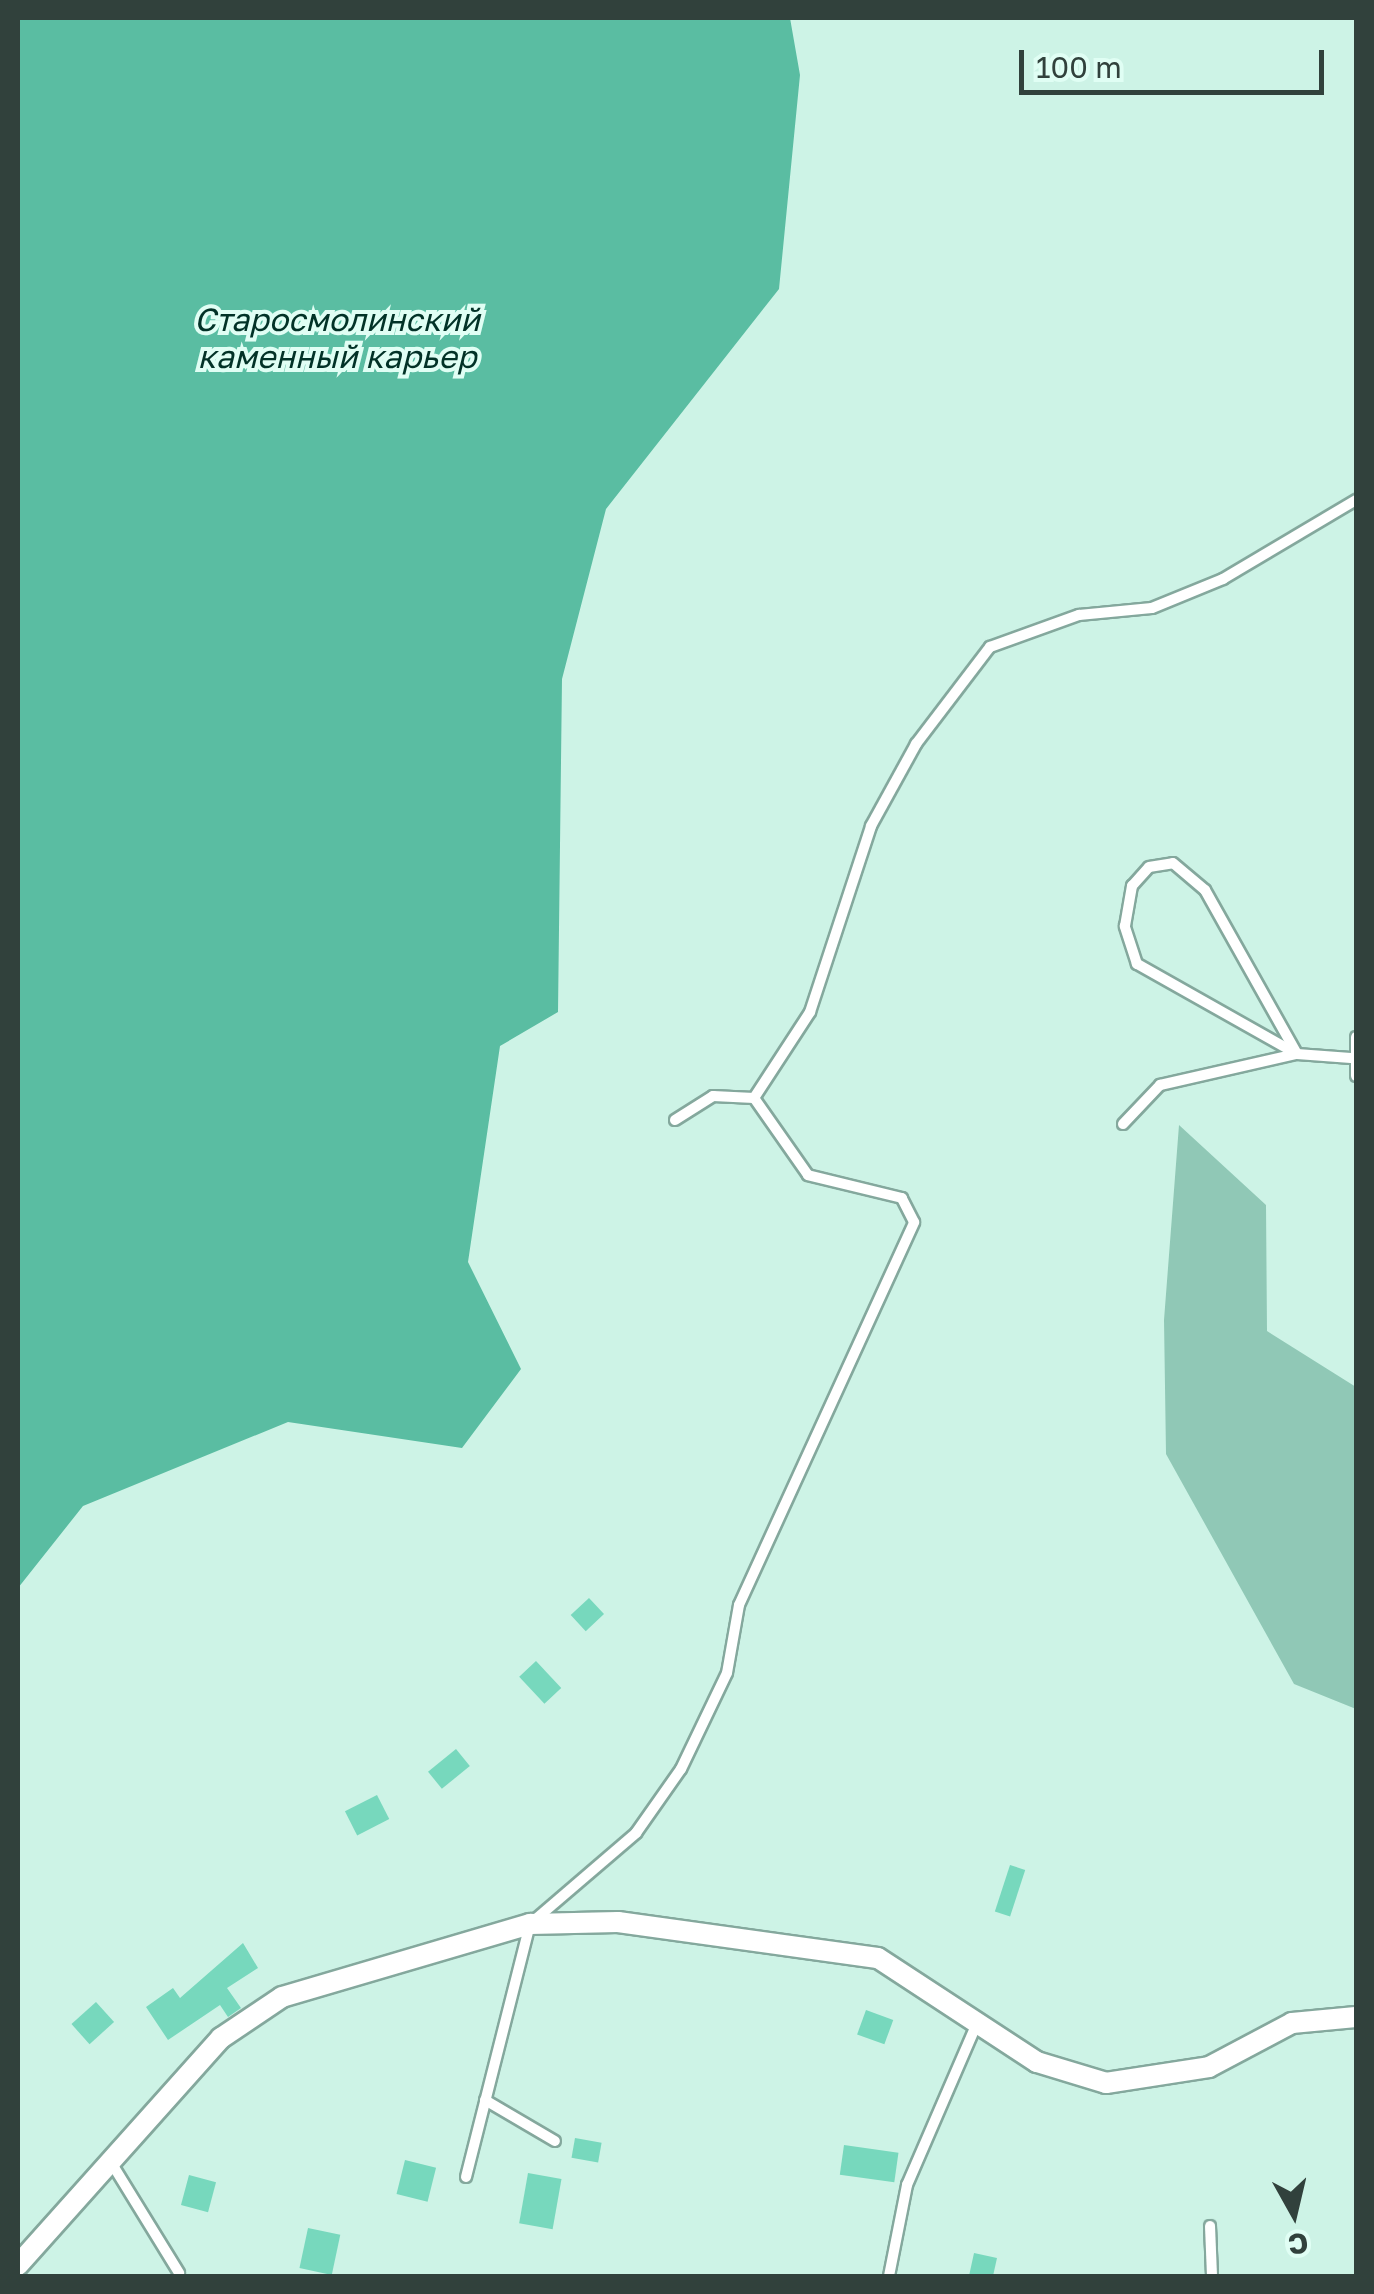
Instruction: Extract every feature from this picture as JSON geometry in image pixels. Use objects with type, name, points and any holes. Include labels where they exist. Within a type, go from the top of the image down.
[{"type":"street","points":[[18,2265],[108,2158],[221,2038],[282,1997],[530,1924],[618,1922],[878,1958],[1037,2062],[1106,2083],[1209,2067],[1292,2023],[1356,2018]]},
{"type":"lane","points":[[754,1098],[810,1012],[871,826],[970,666],[1015,633],[1152,608],[1223,579],[1356,500]]},
{"type":"lane","points":[[1173,863],[1205,890],[1297,1054],[1137,964],[1126,926],[1132,886],[1149,867],[1173,863]]},
{"type":"lane","points":[[1356,1036],[1351,1058],[1356,1076]]},
{"type":"lane","points":[[1123,1124],[1160,1085],[1297,1054],[1351,1058]]},
{"type":"lane","points":[[674,1120],[713,1096],[754,1098]]},
{"type":"lane","points":[[466,2177],[530,1924],[636,1833],[681,1769],[726,1673],[739,1604],[914,1222],[902,1198],[808,1175],[754,1098]]},
{"type":"lane","points":[[890,2276],[908,2185],[977,2023]]},
{"type":"lane","points":[[485,2100],[556,2142]]},
{"type":"lane","points":[[108,2158],[179,2273]]},
{"type":"lane","points":[[1210,2226],[1212,2276]]},
{"type":"shaded area","points":[[1179,1125],[1266,1205],[1267,1331],[1356,1387],[1356,1709],[1294,1684],[1166,1454],[1164,1320]]},
{"type":"water","name":"Старосмолинский каменный карьер","points":[[18,18],[790,18],[800,75],[779,289],[606,509],[562,679],[558,1012],[500,1046],[468,1262],[521,1369],[462,1448],[288,1422],[83,1506],[18,1588]]},
{"type":"building","points":[[589,1598],[604,1614],[586,1631],[571,1615]]},
{"type":"building","points":[[536,1661],[561,1688],[544,1704],[519,1677]]},
{"type":"building","points":[[456,1749],[470,1766],[442,1789],[428,1772]]},
{"type":"building","points":[[377,1795],[389,1819],[357,1835],[345,1811]]},
{"type":"building","points":[[1010,1865],[1025,1870],[1010,1917],[995,1912]]},
{"type":"building","points":[[243,1943],[258,1968],[227,1988],[241,2008],[228,2017],[220,2005],[168,2040],[146,2007],[173,1988],[180,1998]]},
{"type":"building","points":[[96,2002],[114,2022],[90,2044],[71,2024]]},
{"type":"building","points":[[866,2010],[893,2020],[884,2044],[857,2034]]},
{"type":"building","points":[[575,2138],[602,2143],[598,2162],[572,2158]]},
{"type":"building","points":[[844,2145],[898,2153],[894,2182],[840,2175]]},
{"type":"building","points":[[405,2160],[436,2168],[428,2202],[397,2194]]},
{"type":"building","points":[[528,2173],[561,2179],[553,2229],[519,2223]]},
{"type":"building","points":[[189,2175],[216,2182],[208,2212],[181,2205]]},
{"type":"building","points":[[308,2228],[340,2235],[332,2275],[299,2268]]},
{"type":"building","points":[[974,2253],[997,2258],[993,2276],[969,2276]]}]
